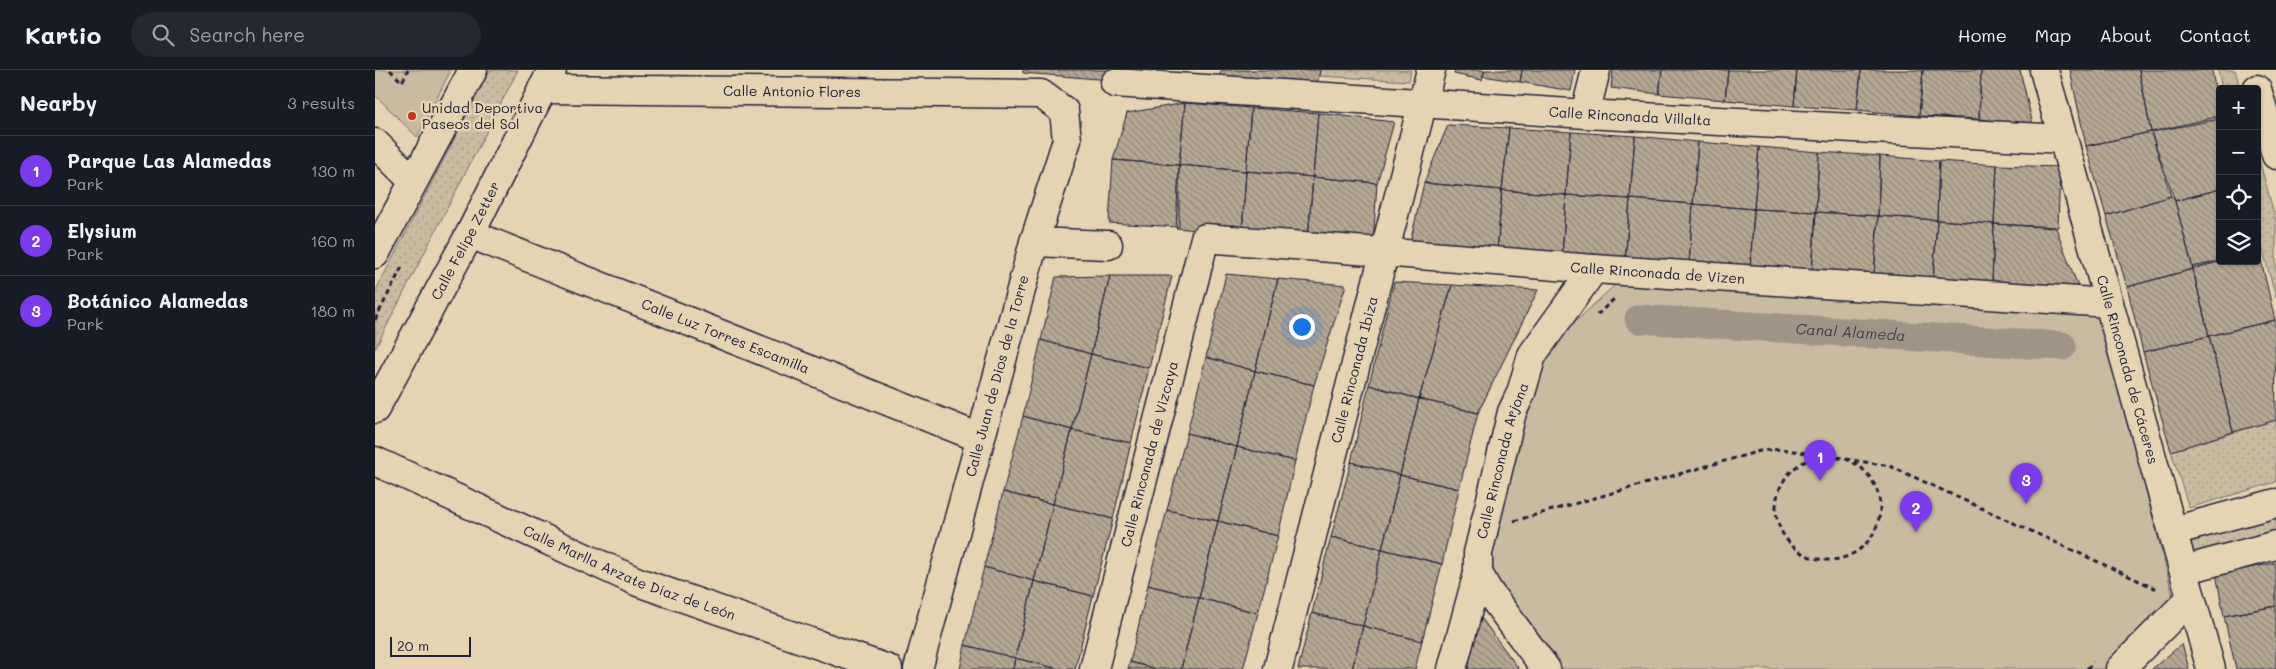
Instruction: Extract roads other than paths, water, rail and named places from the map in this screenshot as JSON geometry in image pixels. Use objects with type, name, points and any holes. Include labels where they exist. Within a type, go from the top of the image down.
[{"type":"street","points":[[375,254],[473,70]]},
{"type":"street","name":"Calle Rinconada Ibiza","points":[[1278,669],[1431,70]]},
{"type":"street","points":[[1585,114],[1596,70]]},
{"type":"street","name":"Calle Rinconada de Cáceres","points":[[2044,70],[2211,669]]},
{"type":"street","points":[[2252,70],[2256,85]]},
{"type":"street","name":"Calle Antonio Flores","points":[[547,79],[1041,94]]},
{"type":"street","name":"Calle Felipe Zetter","points":[[375,409],[470,234],[547,79]]},
{"type":"street","name":"Calle Rinconada Villalta","points":[[1115,83],[1200,79],[1423,103],[1585,114],[2063,139]]},
{"type":"street","name":"Calle Juan de Dios de la Torre","points":[[918,669],[1034,242],[1067,140],[1064,111],[1041,94]]},
{"type":"street","points":[[2261,103],[2276,155]]},
{"type":"street","points":[[375,143],[413,182]]},
{"type":"street","name":"Calle Luz Torres Escamilla","points":[[470,234],[980,438]]},
{"type":"street","name":"Calle Rinconada de Vizen","points":[[1205,238],[1385,254],[2109,303]]},
{"type":"street","name":"Calle Rinconada de Vizcaya","points":[[1095,669],[1205,238]]},
{"type":"street","points":[[1034,242],[1108,245]]},
{"type":"street","name":"Calle Rinconada Arjona","points":[[1452,669],[1478,573],[1478,553],[1512,412],[1521,393],[1532,355],[1594,269]]},
{"type":"street","name":"Calle Marlla Arzate Díaz de León","points":[[375,461],[638,582],[888,669]]},
{"type":"street","points":[[2173,531],[2276,503]]},
{"type":"street","points":[[2184,570],[2276,545]]},
{"type":"street","points":[[1478,573],[1488,591],[1546,669]]},
{"type":"street","points":[[2110,662],[2191,598]]},
{"type":"waterway","name":"Canal Alameda","points":[[1639,319],[2062,346]]},
{"type":"place","name":"Unidad Deportiva Paseos del Sol","points":[[412,116]]},
{"type":"place","name":"Parque Las Alamedas","points":[[1820,481]]},
{"type":"place","name":"Botánico Alamedas","points":[[2026,504]]},
{"type":"place","name":"Elysium","points":[[1916,532]]}]
